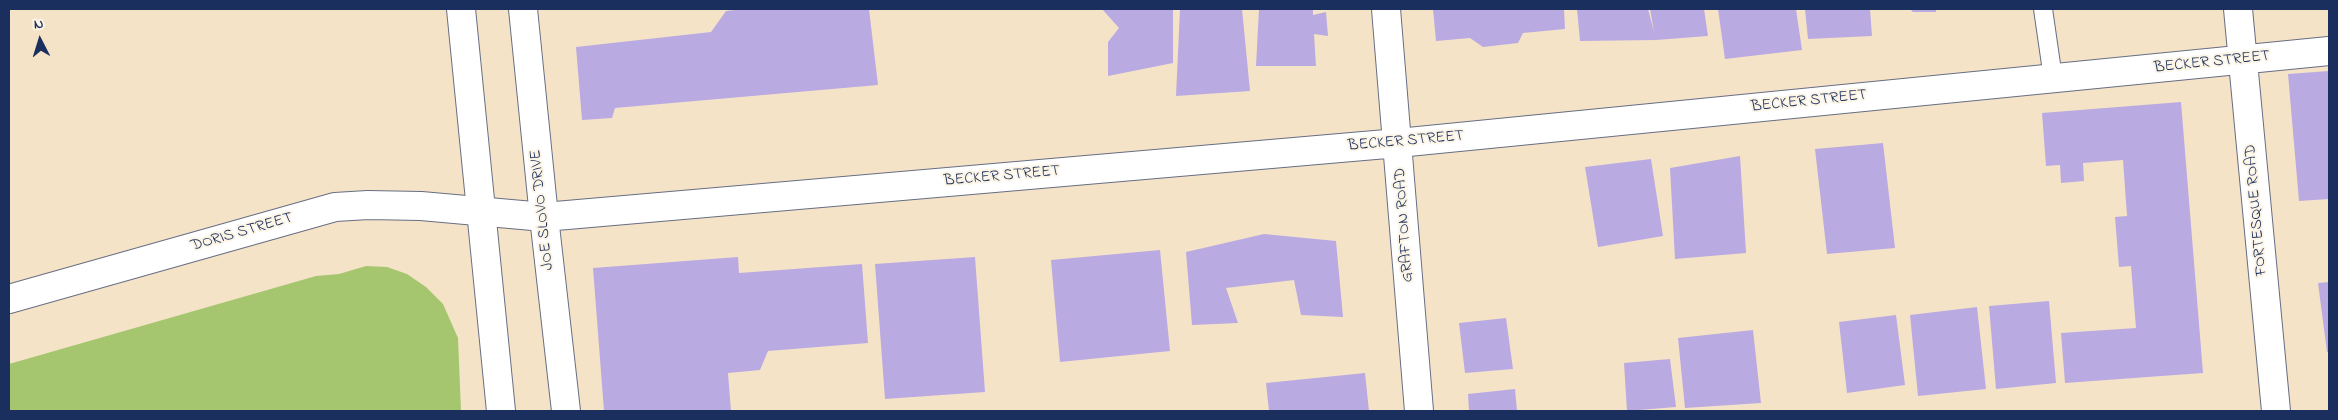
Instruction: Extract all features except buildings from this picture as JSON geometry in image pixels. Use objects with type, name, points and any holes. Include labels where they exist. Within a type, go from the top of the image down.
[{"type":"street","points":[[461,9],[501,411]]},
{"type":"street","name":"JOE SLOVO DRIVE","points":[[523,9],[566,411]]},
{"type":"street","name":"GRAFTON ROAD","points":[[1386,9],[1419,411]]},
{"type":"street","name":"FORTESQUE ROAD","points":[[2238,9],[2276,411]]},
{"type":"street","name":"BECKER STREET","points":[[482,211],[544,217],[1398,143],[2329,51]]},
{"type":"street","name":"DORIS STREET","points":[[9,297],[335,208],[386,205],[482,211]]},
{"type":"lane","points":[[2043,9],[2053,78]]},
{"type":"green space","points":[[366,266],[387,267],[407,274],[426,287],[443,304],[458,338],[461,411],[9,411],[9,364],[316,276],[339,274]]}]
